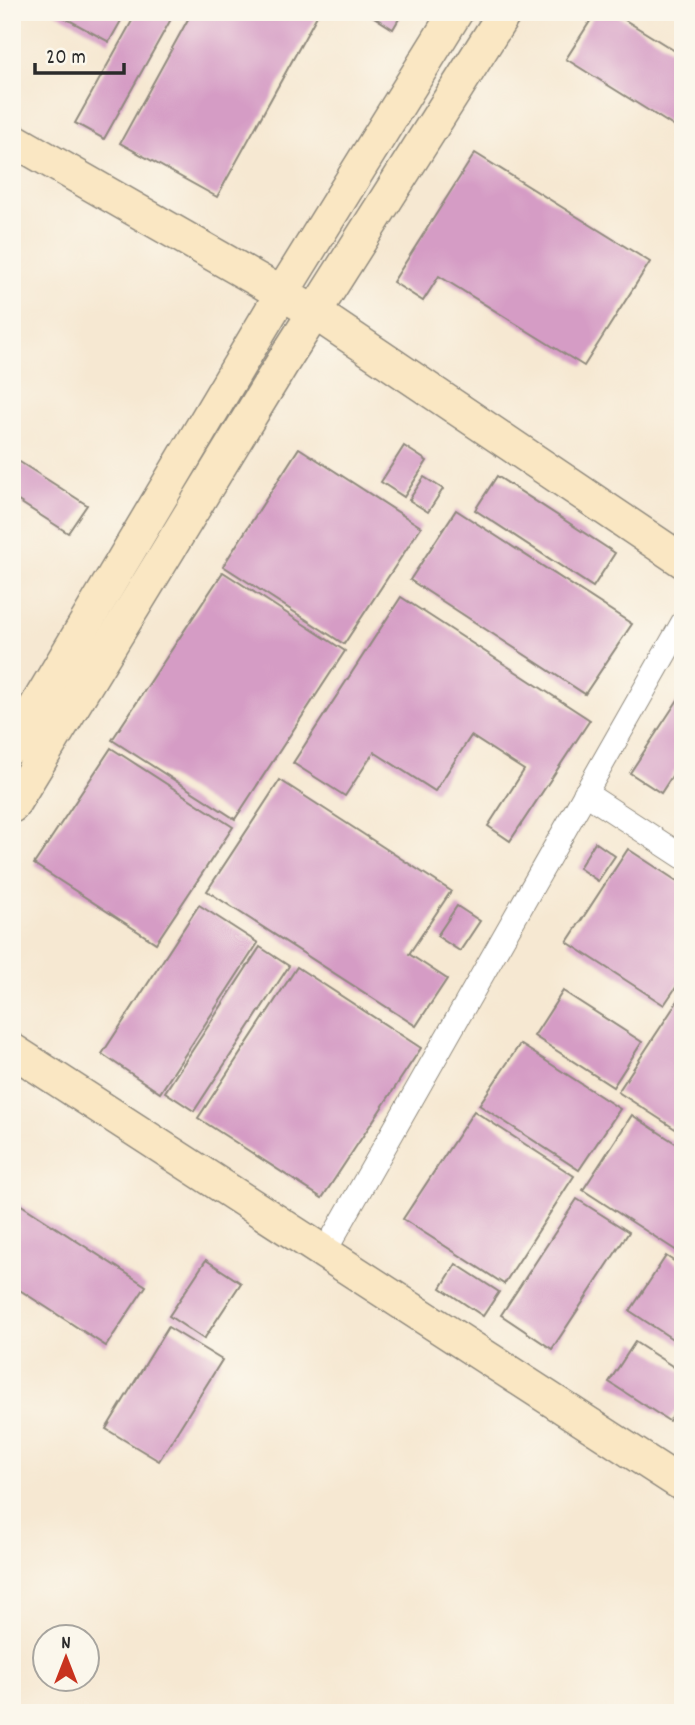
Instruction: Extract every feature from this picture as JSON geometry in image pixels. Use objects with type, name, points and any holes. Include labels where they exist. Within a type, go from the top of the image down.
[{"type":"street","points":[[12,747],[282,293],[456,12]]},
{"type":"street","points":[[12,806],[314,312],[505,12]]},
{"type":"street","points":[[12,139],[314,312],[683,561]]},
{"type":"street","points":[[324,1253],[683,622]]},
{"type":"street","points":[[585,793],[683,857]]},
{"type":"street","points":[[12,1050],[683,1485]]},
{"type":"building","points":[[54,12],[126,12],[109,42]]},
{"type":"building","points":[[137,12],[175,12],[104,139],[75,123]]},
{"type":"building","points":[[192,12],[319,12],[217,197],[120,143]]},
{"type":"building","points":[[366,12],[403,12],[393,29]]},
{"type":"building","points":[[596,12],[612,12],[683,56],[683,132],[566,59]]},
{"type":"building","points":[[475,153],[650,262],[584,366],[439,276],[423,301],[393,282]]},
{"type":"building","points":[[404,446],[427,461],[404,497],[381,482]]},
{"type":"building","points":[[299,448],[421,527],[344,644],[223,566]]},
{"type":"building","points":[[12,457],[87,505],[68,533],[12,497]]},
{"type":"building","points":[[497,476],[615,553],[593,587],[475,510]]},
{"type":"building","points":[[424,477],[443,489],[428,512],[409,500]]},
{"type":"building","points":[[456,510],[632,624],[585,694],[410,580]]},
{"type":"building","points":[[223,572],[345,651],[235,819],[112,740]]},
{"type":"building","points":[[401,597],[590,720],[510,841],[488,826],[524,770],[471,736],[435,791],[374,752],[345,796],[293,763]]},
{"type":"building","points":[[683,692],[683,759],[661,793],[630,773]]},
{"type":"building","points":[[111,748],[233,827],[156,943],[34,864]]},
{"type":"building","points":[[280,780],[451,891],[409,954],[447,979],[416,1026],[207,891]]},
{"type":"building","points":[[595,842],[615,856],[598,881],[579,868]]},
{"type":"building","points":[[628,849],[683,885],[683,977],[664,1005],[567,942]]},
{"type":"building","points":[[199,905],[258,943],[160,1093],[102,1054]]},
{"type":"building","points":[[457,906],[480,921],[460,951],[437,936]]},
{"type":"building","points":[[260,947],[289,966],[194,1111],[165,1092]]},
{"type":"building","points":[[297,967],[421,1048],[322,1198],[198,1118]]},
{"type":"building","points":[[563,991],[642,1042],[613,1087],[534,1036]]},
{"type":"building","points":[[683,993],[683,1134],[618,1092]]},
{"type":"building","points":[[520,1044],[620,1109],[579,1170],[479,1105]]},
{"type":"building","points":[[474,1111],[574,1176],[504,1284],[403,1219]]},
{"type":"building","points":[[632,1115],[683,1148],[683,1255],[583,1190]]},
{"type":"building","points":[[12,1199],[146,1286],[106,1346],[12,1285]]},
{"type":"building","points":[[577,1199],[629,1232],[552,1349],[501,1315]]},
{"type":"building","points":[[666,1256],[683,1267],[683,1340],[680,1344],[630,1311]]},
{"type":"building","points":[[206,1260],[241,1283],[204,1339],[169,1316]]},
{"type":"building","points":[[456,1264],[499,1292],[483,1316],[441,1288]]},
{"type":"building","points":[[168,1327],[222,1360],[159,1461],[106,1429]]},
{"type":"building","points":[[635,1342],[683,1373],[683,1401],[669,1421],[609,1382]]}]
